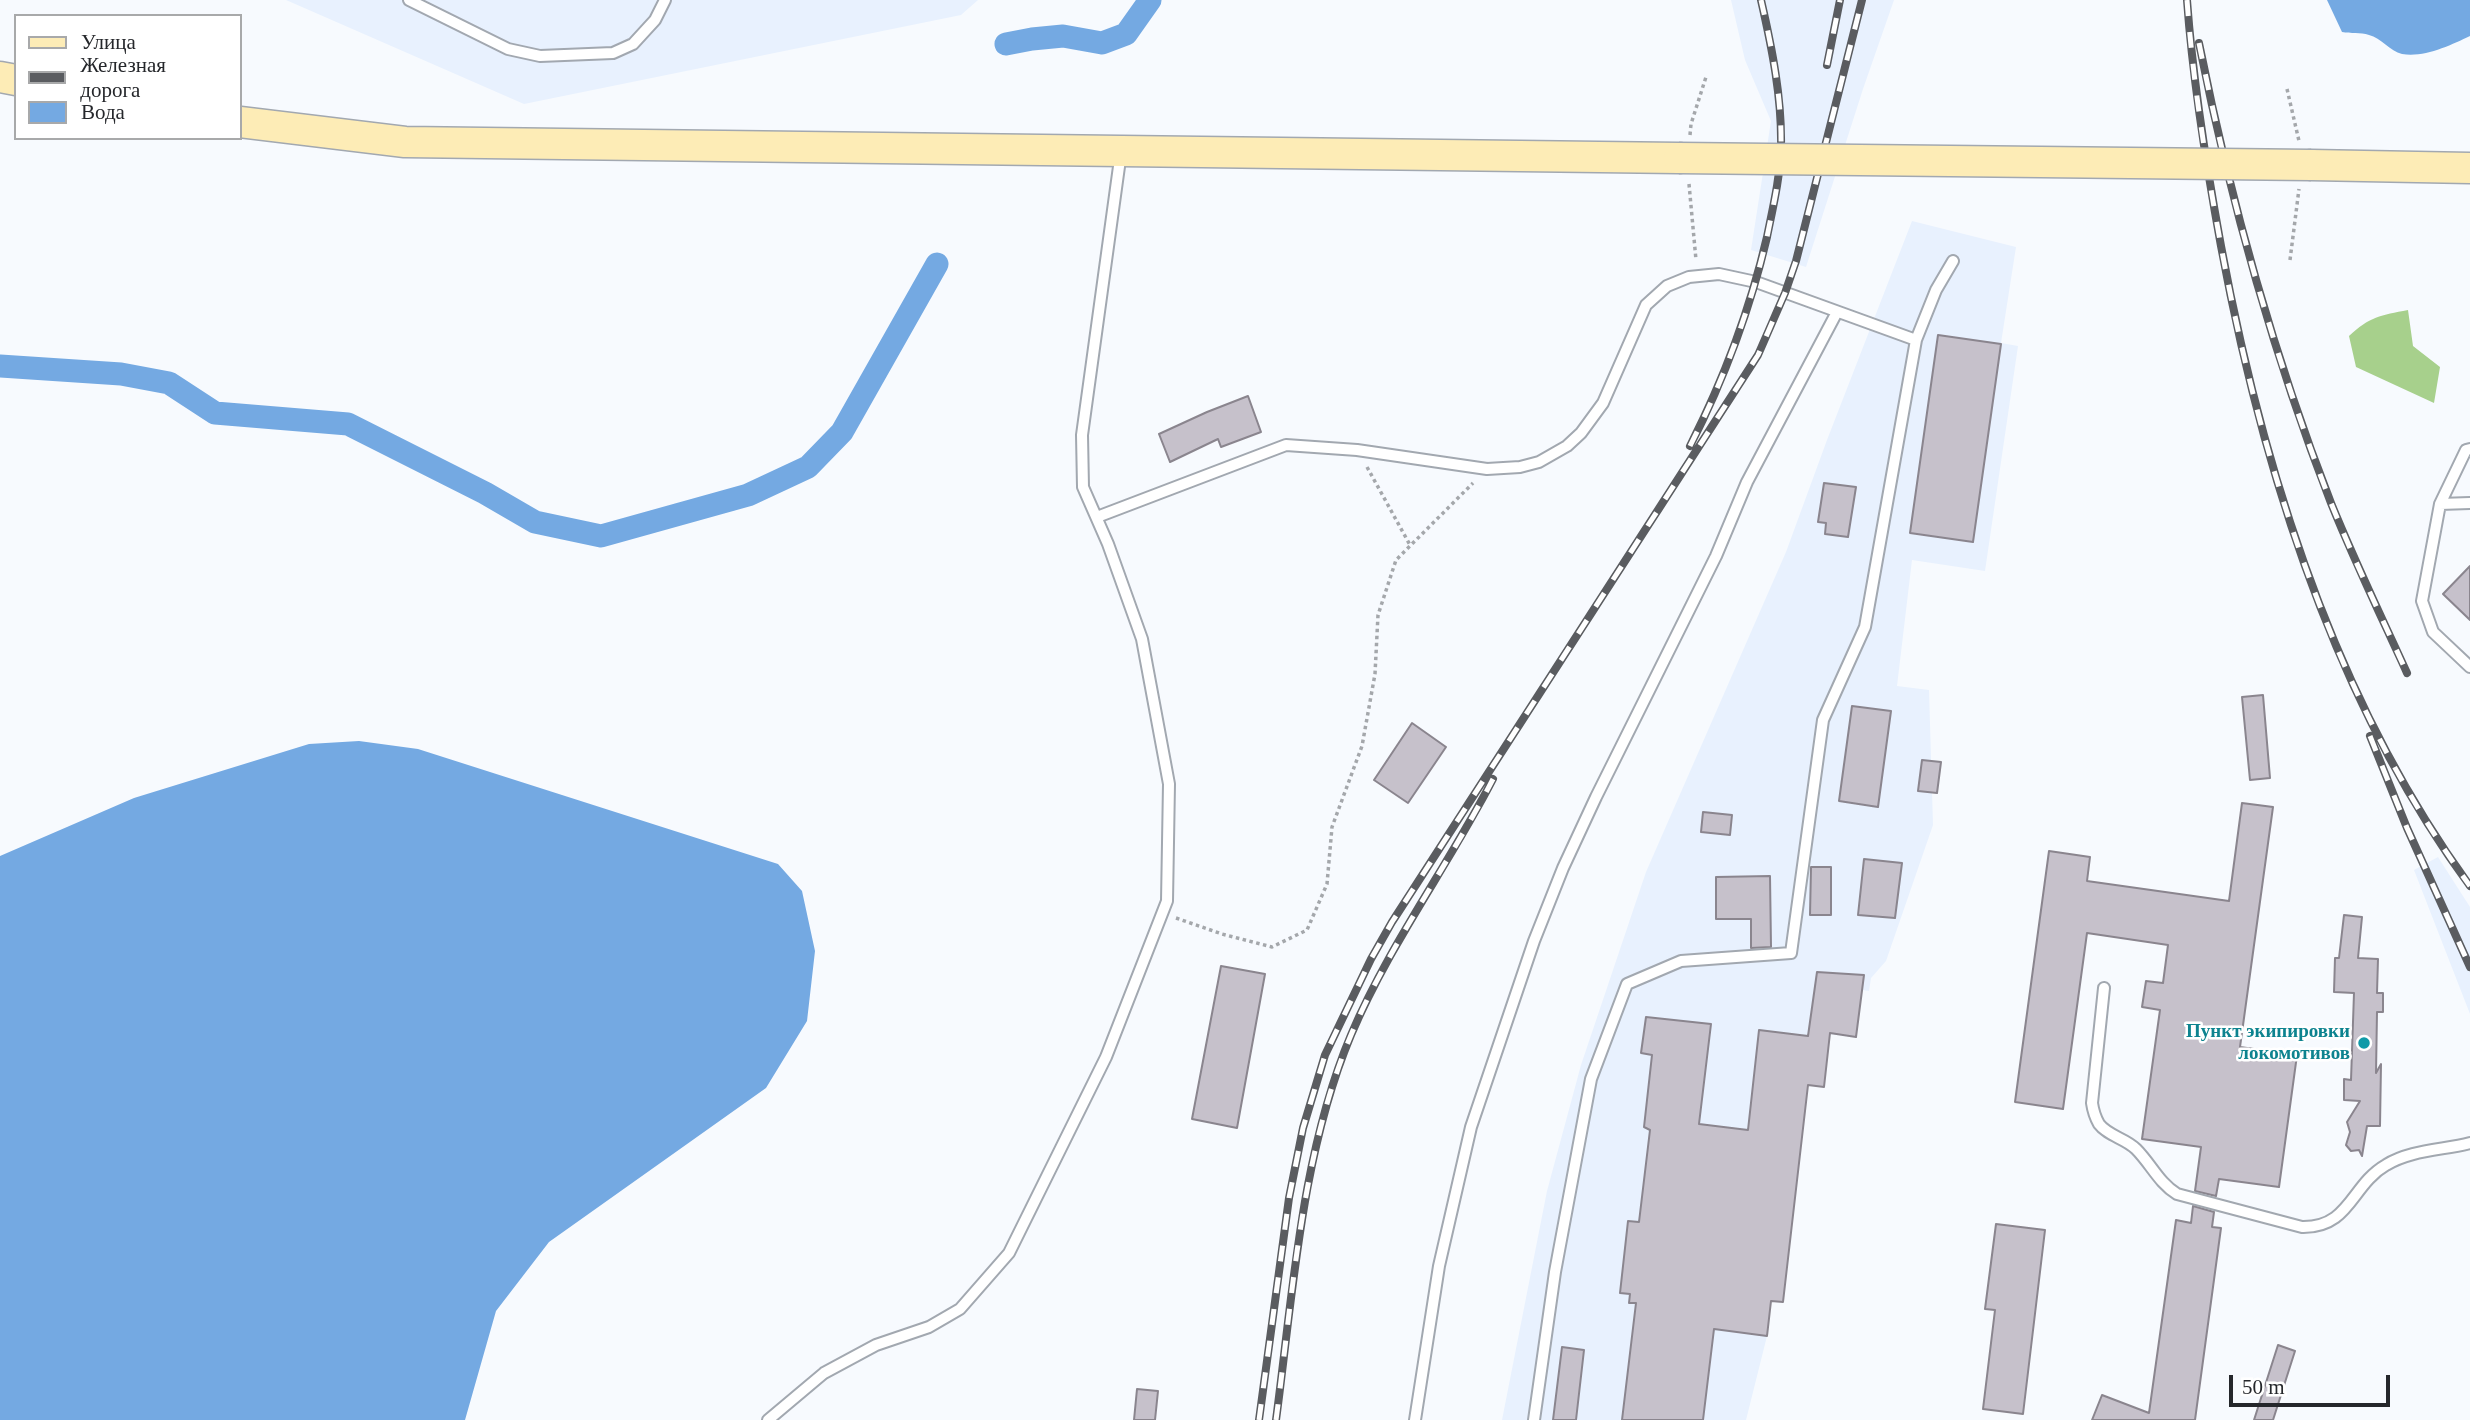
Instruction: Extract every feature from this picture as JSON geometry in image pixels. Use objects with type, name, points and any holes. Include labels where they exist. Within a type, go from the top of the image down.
[{"type":"street","points":[[242,122],[405,142],[2470,169]]},
{"type":"lane","points":[[409,0],[508,49],[540,56],[613,53],[633,44],[655,20],[665,0]]},
{"type":"lane","points":[[768,1420],[824,1373],[876,1345],[929,1327],[960,1309],[1009,1253],[1106,1056],[1167,901],[1169,784],[1142,639],[1083,486],[1082,435],[1121,152]]},
{"type":"lane","points":[[1534,1420],[1555,1272],[1591,1079],[1627,984],[1681,961],[1791,953],[1823,720],[1865,627],[1916,340],[1936,290],[1953,261]]},
{"type":"lane","points":[[1097,517],[1286,444],[1357,450],[1487,469],[1520,467],[1539,462],[1567,446],[1581,433],[1603,403],[1640,314],[1654,295],[1676,281],[1705,275],[1735,276],[1916,340]]},
{"type":"lane","points":[[1415,1420],[1439,1266],[1471,1127],[1534,941],[1563,868],[1716,556],[1742,492],[1837,312]]},
{"type":"lane","points":[[2470,449],[2466,450],[2440,503],[2423,601],[2433,632],[2470,667]]},
{"type":"lane","points":[[2440,503],[2470,503]]},
{"type":"lane","points":[[2104,988],[2092,1102],[2095,1116],[2108,1132],[2135,1147],[2161,1182],[2177,1194],[2302,1227],[2321,1226],[2332,1222],[2342,1213],[2376,1171],[2388,1163],[2413,1154],[2470,1143]]},
{"type":"path","points":[[1696,263],[1686,158],[1691,124],[1706,77]]},
{"type":"path","points":[[2287,89],[2304,165],[2290,260]]},
{"type":"path","points":[[1357,450],[1410,545]]},
{"type":"path","points":[[1162,913],[1222,934],[1272,947],[1307,930],[1327,884],[1332,827],[1362,746],[1375,674],[1378,615],[1396,560],[1487,469]]},
{"type":"shaded area","points":[[286,0],[978,0],[961,15],[524,104]]},
{"type":"shaded area","points":[[1731,0],[1894,0],[1806,267],[1751,250],[1771,121],[1745,60]]},
{"type":"shaded area","points":[[1912,221],[2016,247],[2001,343],[2018,346],[1985,571],[1912,560],[1897,686],[1929,690],[1933,825],[1886,961],[1871,978],[1869,991],[1862,990],[1856,1037],[1829,1034],[1824,1087],[1808,1085],[1783,1302],[1771,1301],[1767,1336],[1746,1420],[1502,1420],[1547,1191],[1581,1065],[1646,872],[1786,552]]},
{"type":"shaded area","points":[[2438,857],[2470,907],[2470,1014],[2414,870]]},
{"type":"green space","points":[[2408,310],[2413,346],[2440,367],[2434,403],[2356,367],[2349,336],[2376,318]]},
{"type":"water","points":[[2327,0],[2470,0],[2470,36],[2428,52],[2402,54],[2373,37],[2342,32]]},
{"type":"water","points":[[359,741],[418,749],[778,864],[802,891],[815,951],[807,1021],[766,1088],[549,1242],[496,1311],[465,1420],[0,1420],[0,856],[134,798],[309,744]]},
{"type":"building","points":[[1938,335],[2001,344],[1973,542],[1910,533]]},
{"type":"building","points":[[1248,396],[1261,432],[1221,447],[1218,439],[1170,462],[1159,434]]},
{"type":"building","points":[[1824,483],[1856,487],[1848,537],[1825,534],[1826,523],[1818,522]]},
{"type":"building","points":[[2470,566],[2470,620],[2443,594]]},
{"type":"building","points":[[2263,695],[2270,778],[2250,780],[2242,697]]},
{"type":"building","points":[[1852,706],[1891,711],[1878,807],[1839,801]]},
{"type":"building","points":[[1412,723],[1446,747],[1408,803],[1374,780]]},
{"type":"building","points":[[1922,760],[1941,762],[1937,793],[1918,791]]},
{"type":"building","points":[[2242,803],[2273,807],[2240,1047],[2297,1055],[2279,1187],[2219,1179],[2216,1196],[2195,1191],[2201,1147],[2142,1139],[2160,1010],[2142,1007],[2146,981],[2163,983],[2168,945],[2087,933],[2063,1109],[2015,1102],[2049,851],[2090,857],[2087,881],[2229,901]]},
{"type":"building","points":[[1703,812],[1732,815],[1730,835],[1701,832]]},
{"type":"building","points":[[1864,859],[1902,863],[1895,918],[1858,915]]},
{"type":"building","points":[[1811,867],[1831,867],[1831,915],[1810,915]]},
{"type":"building","points":[[1770,876],[1771,947],[1751,948],[1751,919],[1716,919],[1716,877]]},
{"type":"building","name":"Пункт экипировки локомотивов","points":[[2344,915],[2362,917],[2358,958],[2378,959],[2377,993],[2383,993],[2383,1012],[2377,1012],[2376,1073],[2381,1064],[2380,1126],[2367,1126],[2362,1156],[2359,1150],[2351,1151],[2346,1145],[2350,1132],[2347,1122],[2360,1101],[2344,1100],[2344,1079],[2351,1080],[2354,993],[2334,992],[2335,958],[2339,958]]},
{"type":"building","points":[[1221,966],[1265,974],[1237,1128],[1192,1119]]},
{"type":"building","points":[[1817,972],[1864,975],[1856,1037],[1830,1033],[1824,1087],[1808,1085],[1783,1302],[1771,1301],[1767,1336],[1714,1329],[1703,1420],[1622,1420],[1636,1303],[1629,1303],[1630,1294],[1620,1293],[1628,1221],[1639,1222],[1650,1130],[1644,1127],[1652,1055],[1641,1053],[1646,1017],[1711,1024],[1699,1124],[1748,1130],[1759,1030],[1808,1036]]},
{"type":"building","points":[[2193,1206],[2214,1212],[2212,1227],[2221,1228],[2195,1420],[2092,1420],[2102,1395],[2149,1413],[2176,1220],[2191,1223]]},
{"type":"building","points":[[1996,1224],[2045,1230],[2023,1414],[1983,1409],[1995,1310],[1985,1309]]},
{"type":"building","points":[[2278,1345],[2295,1351],[2273,1420],[2254,1420]]},
{"type":"building","points":[[1562,1347],[1584,1350],[1576,1420],[1553,1420]]},
{"type":"building","points":[[1137,1389],[1158,1391],[1155,1420],[1134,1420]]},
{"type":"waterway","points":[[1006,44],[1063,36],[1102,43],[1126,34],[1150,0]]},
{"type":"waterway","points":[[0,366],[121,374],[169,383],[215,413],[348,424],[485,493],[535,522],[601,536],[748,495],[808,467],[842,432],[937,264]]},
{"type":"railway","points":[[1690,446],[1725,370],[1744,318],[1767,237],[1778,181],[1780,110],[1761,0]]},
{"type":"railway","points":[[1827,65],[1840,0]]},
{"type":"railway","points":[[1259,1420],[1289,1198],[1303,1128],[1325,1055],[1371,959],[1392,922],[1758,355],[1796,261],[1862,0]]},
{"type":"railway","points":[[2187,0],[2201,123],[2221,246],[2258,414],[2282,498],[2310,580],[2343,661],[2380,740],[2422,815],[2470,886]]},
{"type":"railway","points":[[2199,43],[2239,218],[2290,390],[2331,503],[2407,673]]},
{"type":"railway","points":[[2370,736],[2407,828],[2470,967]]},
{"type":"railway","points":[[1276,1420],[1301,1224],[1334,1080],[1351,1035],[1383,969],[1493,779]]},
{"type":"place","name":"Пункт экипировки локомотивов","points":[[2364,1043]]}]
